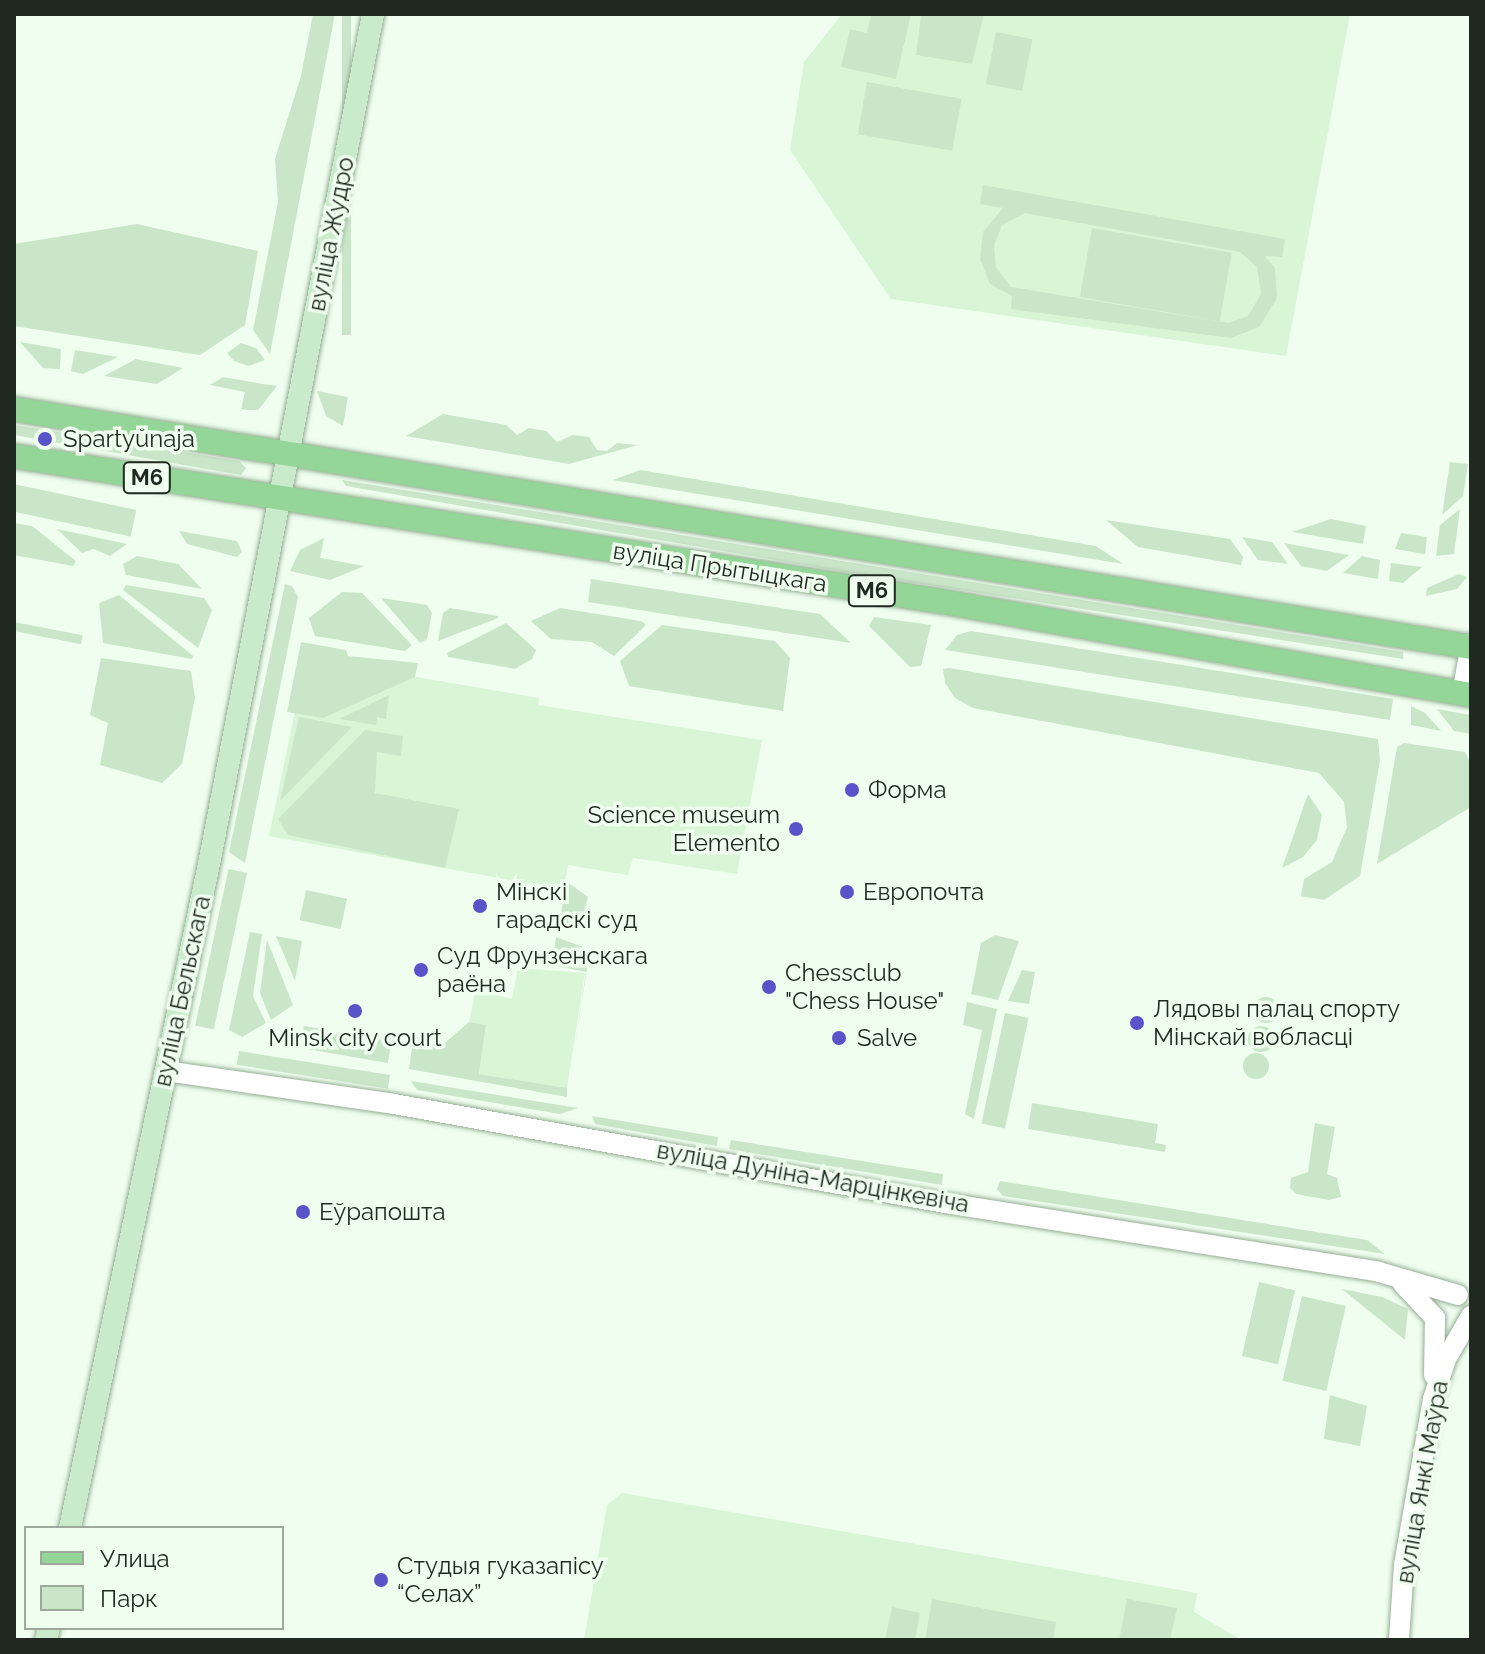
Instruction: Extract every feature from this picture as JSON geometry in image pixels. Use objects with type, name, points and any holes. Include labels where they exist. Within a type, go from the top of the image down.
[{"type":"main road","name":"вуліца Жудро","points":[[290,454],[373,14]]},
{"type":"main road","name":"вуліца Прытыцкага","points":[[14,409],[1471,646]]},
{"type":"main road","name":"вуліца Бельскага","points":[[70,1526],[290,454]]},
{"type":"main road","name":"вуліца Прытыцкага","points":[[14,456],[945,602],[1466,694]]},
{"type":"street","points":[[1466,694],[1471,646]]},
{"type":"street","name":"вуліца Дуніна-Марцінкевіча","points":[[166,1071],[394,1104],[945,1203],[1379,1272],[1467,1313]]},
{"type":"street","points":[[1379,1272],[1423,1299],[1435,1318],[1447,1330],[1467,1313],[1438,1301],[1435,1318],[1433,1399]]},
{"type":"street","name":"вуліца Янкі Маўра","points":[[1399,1640],[1404,1565],[1433,1399],[1467,1313]]},
{"type":"shaded area","points":[[842,14],[1350,14],[1286,356],[891,299],[790,150],[804,62]]},
{"type":"shaded area","points":[[306,658],[539,698],[538,705],[762,740],[737,874],[633,858],[628,875],[568,865],[564,890],[269,836]]},
{"type":"shaded area","points":[[518,968],[585,973],[567,1088],[479,1074],[486,1026],[469,1022],[476,989],[512,999]]},
{"type":"shaded area","points":[[622,1493],[1197,1593],[1194,1612],[1241,1640],[584,1640],[607,1505]]},
{"type":"green space","points":[[313,14],[335,14],[270,354],[253,330],[278,202],[275,159],[301,76]]},
{"type":"green space","points":[[342,14],[351,14],[351,335],[342,335]]},
{"type":"green space","points":[[871,14],[911,14],[896,79],[841,67],[850,29],[867,33]]},
{"type":"green space","points":[[921,14],[984,14],[972,64],[916,55]]},
{"type":"green space","points":[[996,32],[1032,39],[1022,91],[986,84]]},
{"type":"green space","points":[[867,82],[962,99],[952,151],[858,134]]},
{"type":"green space","points":[[983,185],[1285,239],[1282,257],[1265,256],[1275,268],[1277,298],[1259,327],[1231,338],[1011,309],[1012,296],[990,284],[980,259],[983,232],[1003,208],[980,204]],"holes":[[[1025,213],[1240,252],[1257,267],[1261,294],[1248,316],[1229,323],[1011,287],[996,267],[994,246],[1002,225]]]},
{"type":"green space","points":[[137,224],[258,251],[245,325],[200,355],[14,326],[14,244]]},
{"type":"green space","points":[[1092,228],[1232,253],[1220,322],[1080,297]]},
{"type":"green space","points":[[20,342],[61,349],[60,369],[43,368]]},
{"type":"green space","points":[[241,343],[256,348],[265,360],[249,366],[234,361],[227,353]]},
{"type":"green space","points":[[75,350],[118,357],[83,374],[71,371]]},
{"type":"green space","points":[[136,359],[183,368],[157,384],[104,376]]},
{"type":"green space","points":[[223,377],[277,386],[258,410],[241,409],[245,392],[210,385]]},
{"type":"green space","points":[[317,391],[348,397],[343,426],[326,416]]},
{"type":"green space","points":[[443,414],[506,425],[517,435],[529,428],[546,431],[557,442],[573,435],[589,437],[597,450],[607,451],[617,443],[638,445],[569,464],[406,436]]},
{"type":"green space","points":[[14,425],[239,461],[246,468],[241,475],[14,435]]},
{"type":"green space","points":[[1450,462],[1468,464],[1463,496],[1442,515]]},
{"type":"green space","points":[[640,470],[1096,546],[1123,564],[613,480]]},
{"type":"green space","points":[[342,480],[1403,652],[1403,659],[833,570],[346,486]]},
{"type":"green space","points":[[14,484],[136,510],[131,536],[14,512]]},
{"type":"green space","points":[[1460,509],[1454,554],[1436,556],[1440,525]]},
{"type":"green space","points":[[1331,519],[1366,526],[1363,544],[1292,532]]},
{"type":"green space","points":[[1106,520],[1230,539],[1243,557],[1241,565],[1138,547]]},
{"type":"green space","points":[[14,523],[32,526],[76,561],[73,566],[14,555]]},
{"type":"green space","points":[[57,529],[127,544],[110,556],[94,549],[82,553]]},
{"type":"green space","points":[[179,531],[237,541],[242,552],[237,557],[187,544]]},
{"type":"green space","points":[[1401,533],[1427,537],[1425,554],[1395,549]]},
{"type":"green space","points":[[1242,537],[1272,542],[1288,564],[1258,560]]},
{"type":"green space","points":[[324,538],[320,558],[364,566],[330,580],[290,571],[300,550]]},
{"type":"green space","points":[[1284,543],[1349,555],[1327,571],[1301,566]]},
{"type":"green space","points":[[137,556],[178,564],[202,589],[126,575],[123,564]]},
{"type":"green space","points":[[1362,556],[1380,560],[1378,579],[1343,573]]},
{"type":"green space","points":[[1391,563],[1422,567],[1403,583],[1389,581]]},
{"type":"green space","points":[[1459,574],[1467,577],[1457,589],[1426,596],[1427,588]]},
{"type":"green space","points":[[591,579],[820,614],[851,643],[588,602]]},
{"type":"green space","points":[[285,584],[292,586],[298,597],[245,863],[229,852]]},
{"type":"green space","points":[[126,585],[204,598],[212,610],[198,648],[123,590]]},
{"type":"green space","points":[[342,592],[362,593],[412,645],[405,651],[315,636],[309,618]]},
{"type":"green space","points":[[119,595],[193,656],[192,659],[103,643],[99,603]]},
{"type":"green space","points":[[381,598],[427,605],[432,613],[427,639],[420,643]]},
{"type":"green space","points":[[450,608],[498,618],[438,641],[443,613]]},
{"type":"green space","points":[[560,608],[641,621],[646,625],[614,656],[592,642],[551,639],[531,621]]},
{"type":"green space","points":[[874,617],[931,625],[921,666],[910,667],[869,626]]},
{"type":"green space","points":[[14,622],[83,635],[81,644],[14,631]]},
{"type":"green space","points":[[506,623],[536,650],[532,659],[515,669],[448,657],[447,653]]},
{"type":"green space","points":[[662,625],[775,641],[790,658],[783,711],[629,686],[620,661]]},
{"type":"green space","points":[[971,631],[1393,699],[1390,720],[945,650],[957,635]]},
{"type":"green space","points":[[301,642],[346,650],[348,656],[418,663],[415,677],[323,718],[287,712]]},
{"type":"green space","points":[[101,658],[191,671],[195,698],[182,764],[162,783],[100,765],[108,723],[90,715]]},
{"type":"green space","points":[[943,669],[1378,739],[1380,760],[1360,876],[1324,900],[1301,896],[1304,879],[1332,862],[1347,827],[1344,802],[1319,773],[973,708],[955,698],[945,683]]},
{"type":"green space","points":[[389,695],[386,719],[377,717],[376,725],[339,719]]},
{"type":"green space","points":[[1411,706],[1425,713],[1441,731],[1411,725]]},
{"type":"green space","points":[[1437,709],[1471,715],[1471,734],[1454,731]]},
{"type":"green space","points":[[299,717],[352,727],[280,801]]},
{"type":"green space","points":[[365,730],[403,736],[401,756],[377,752],[375,793],[459,809],[445,868],[288,835],[278,819]]},
{"type":"green space","points":[[1404,743],[1465,752],[1471,764],[1471,807],[1377,864],[1397,747]]},
{"type":"green space","points":[[1308,794],[1322,815],[1317,840],[1303,857],[1282,868]]},
{"type":"green space","points":[[228,869],[247,873],[214,1030],[195,1026]]},
{"type":"green space","points":[[567,882],[588,897],[580,927],[559,922]]},
{"type":"green space","points":[[306,890],[347,899],[341,929],[300,920]]},
{"type":"green space","points":[[250,932],[262,934],[253,996],[266,1023],[242,1037],[229,1030]]},
{"type":"green space","points":[[995,935],[1019,941],[998,1000],[971,994],[981,943]]},
{"type":"green space","points":[[276,936],[302,941],[295,981]]},
{"type":"green space","points":[[556,937],[583,947],[588,962],[572,1065],[586,972],[552,965]]},
{"type":"green space","points":[[267,940],[293,1005],[271,1020],[260,993]]},
{"type":"green space","points":[[1022,970],[1035,972],[1029,1004],[1008,1001]]},
{"type":"green space","points":[[1266,997],[1275,1001],[1279,1010],[1275,1019],[1266,1023],[1257,1019],[1253,1010],[1257,1001]]},
{"type":"green space","points":[[967,1002],[997,1009],[974,1119],[965,1114],[982,1030],[963,1025]]},
{"type":"green space","points":[[1005,1013],[1028,1018],[1005,1129],[982,1124]]},
{"type":"green space","points":[[469,1022],[486,1025],[479,1074],[567,1088],[567,1097],[409,1069],[413,1041],[440,1047]]},
{"type":"green space","points":[[304,1026],[392,1041],[388,1063],[300,1048]]},
{"type":"green space","points":[[1261,1026],[1270,1030],[1274,1039],[1270,1048],[1261,1052],[1252,1048],[1248,1039],[1252,1030]]},
{"type":"green space","points":[[239,1051],[390,1075],[388,1089],[237,1065]]},
{"type":"green space","points":[[1256,1053],[1265,1057],[1269,1066],[1265,1075],[1256,1079],[1247,1075],[1243,1066],[1247,1057]]},
{"type":"green space","points":[[411,1081],[578,1108],[560,1114],[417,1090]]},
{"type":"green space","points":[[1032,1103],[1158,1124],[1155,1143],[1166,1145],[1165,1152],[1028,1129]]},
{"type":"green space","points":[[592,1116],[718,1137],[717,1146],[595,1124]]},
{"type":"green space","points":[[1315,1123],[1335,1127],[1327,1174],[1337,1178],[1341,1197],[1329,1200],[1296,1194],[1290,1188],[1291,1178],[1308,1172]]},
{"type":"green space","points":[[731,1140],[943,1174],[942,1185],[729,1149]]},
{"type":"green space","points":[[1000,1181],[1367,1240],[1385,1254],[1003,1196],[997,1189]]},
{"type":"green space","points":[[1259,1282],[1295,1290],[1278,1364],[1242,1356]]},
{"type":"green space","points":[[1342,1289],[1382,1297],[1408,1309],[1405,1340]]},
{"type":"green space","points":[[1302,1296],[1346,1306],[1326,1391],[1282,1381]]},
{"type":"green space","points":[[1330,1395],[1367,1406],[1360,1446],[1324,1439]]},
{"type":"green space","points":[[932,1599],[1056,1622],[1053,1640],[925,1640]]},
{"type":"green space","points":[[1127,1599],[1177,1608],[1170,1640],[1119,1640]]},
{"type":"green space","points":[[892,1607],[920,1613],[915,1640],[885,1640]]},
{"type":"place","name":"Spartyŭnaja","points":[[45,439]]},
{"type":"place","name":"Форма","points":[[852,790]]},
{"type":"place","name":"Science museum Elemento","points":[[796,829]]},
{"type":"place","name":"Европочта","points":[[847,892]]},
{"type":"place","name":"Мінскі гарадскі суд","points":[[480,906]]},
{"type":"place","name":"Суд Фрунзенскага раёна","points":[[421,970]]},
{"type":"place","name":"Chessclub \"Chess House\"","points":[[769,987]]},
{"type":"place","name":"Minsk city court","points":[[355,1011]]},
{"type":"place","name":"Лядовы палац спорту Мінскай вобласці","points":[[1137,1023]]},
{"type":"place","name":"Salve","points":[[839,1038]]},
{"type":"place","name":"Еўрапошта","points":[[303,1212]]},
{"type":"place","name":"Студыя гуказапісу “Селах”","points":[[381,1580]]}]
